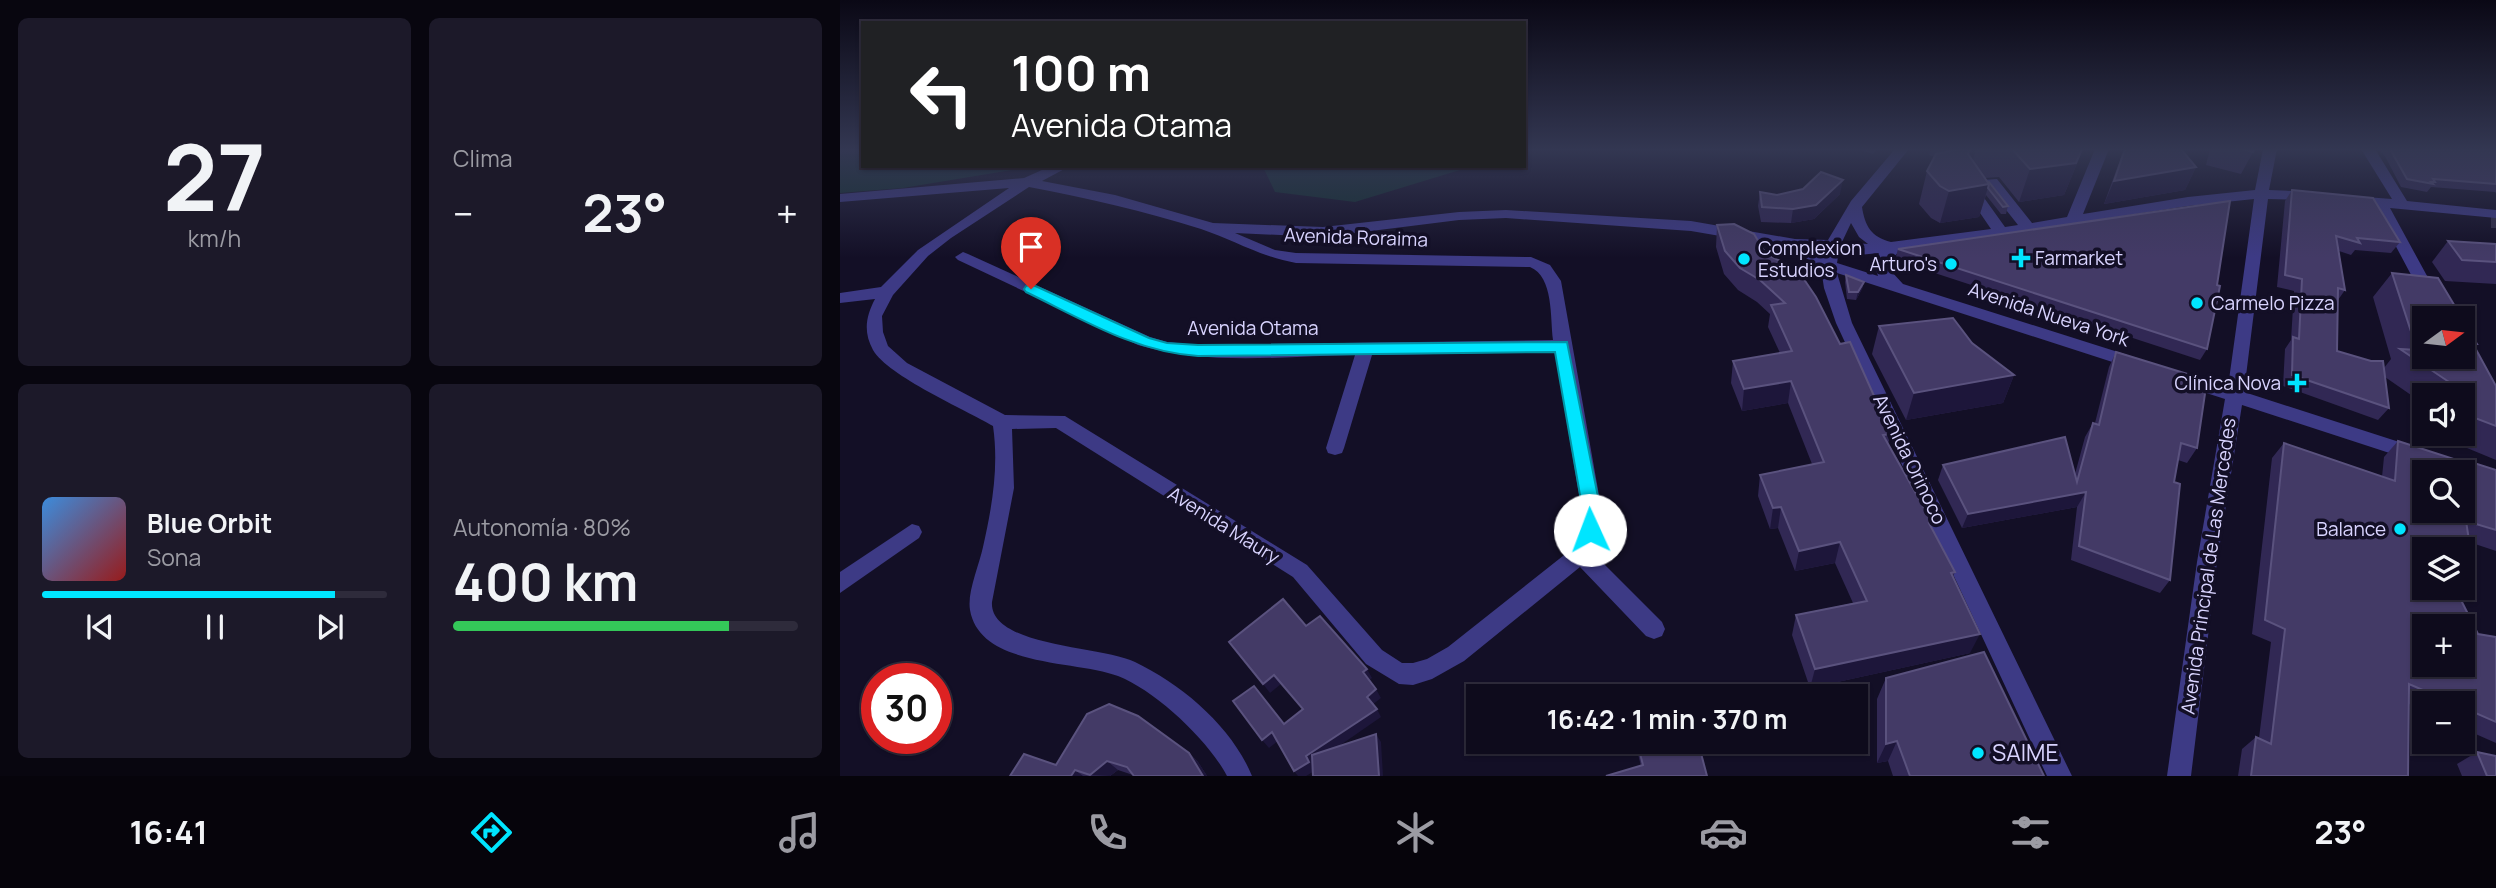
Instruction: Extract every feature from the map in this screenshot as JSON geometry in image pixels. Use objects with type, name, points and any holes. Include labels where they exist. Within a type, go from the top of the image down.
[{"type":"street","name":"Avenida Roraima","points":[[840,198],[989,185]]},
{"type":"street","points":[[840,298],[886,292],[938,241],[1022,185]]},
{"type":"street","name":"Avenida Roraima","points":[[1044,185],[1115,199],[1209,227],[1272,254],[1296,258],[1531,262],[1540,265],[1551,275],[1553,281],[1592,512],[1590,530],[1580,554]]},
{"type":"street","points":[[1830,255],[1855,207],[1873,185]]},
{"type":"street","points":[[1968,185],[2000,232]]},
{"type":"street","points":[[1994,185],[2023,228]]},
{"type":"street","points":[[2073,221],[2087,185]]},
{"type":"street","name":"Avenida Principal de Las Mercedes","points":[[2179,776],[2207,562],[2235,395],[2263,185]]},
{"type":"street","points":[[2390,185],[2402,205]]},
{"type":"street","points":[[1209,227],[1249,226],[1323,232],[1459,216],[1506,214],[1691,226],[1795,244],[1830,255],[2262,192],[2496,214]]},
{"type":"street","points":[[2380,202],[2436,306]]},
{"type":"street","points":[[1855,207],[1858,227],[1867,238],[1875,243],[1896,247]]},
{"type":"street","points":[[2007,213],[2023,228]]},
{"type":"street","points":[[1896,247],[1887,252],[1881,261],[1884,273],[1898,287]]},
{"type":"street","name":"Avenida Nueva York","points":[[1830,255],[1898,287],[2430,459]]},
{"type":"street","name":"Avenida Orinoco","points":[[1830,255],[1832,292],[1844,323],[1930,498],[2060,776]]},
{"type":"street","name":"Avenida Otama","points":[[963,257],[1144,341],[1167,348],[1198,351],[1562,346]]},
{"type":"street","name":"Avenida Maury","points":[[886,292],[874,316],[875,332],[881,348],[901,367],[1002,422],[1059,421],[1300,571],[1374,657],[1399,673],[1413,674],[1432,668],[1456,654],[1580,554]]},
{"type":"street","points":[[1335,448],[1366,348]]},
{"type":"street","points":[[1002,422],[1008,456],[1005,487],[982,596],[981,612],[988,626],[1019,646],[1100,660],[1124,667],[1146,680],[1217,738],[1240,776]]},
{"type":"street","points":[[840,584],[912,532]]},
{"type":"street","points":[[1580,554],[1654,629]]},
{"type":"green space","points":[[840,185],[920,185],[903,188],[840,193]]},
{"type":"green space","points":[[1272,185],[1410,185],[1355,202],[1275,192]]},
{"type":"building","points":[[1807,185],[1837,185],[1816,205],[1793,209],[1762,207],[1760,192],[1777,195],[1803,189]]},
{"type":"building","points":[[1939,185],[1982,185],[1949,191]]},
{"type":"building","points":[[1992,185],[2008,206],[2003,207],[1988,188]]},
{"type":"building","points":[[2292,190],[2373,198],[2400,242],[2357,238],[2360,243],[2336,236],[2345,290],[2338,288],[2337,351],[2371,361],[2383,361],[2389,408],[2292,375],[2293,337],[2299,339],[2302,279],[2285,275]]},
{"type":"building","points":[[2230,201],[2217,285],[2220,286],[2207,349],[1898,249]]},
{"type":"building","points":[[1734,224],[1754,234],[1766,254],[1797,269],[1816,297],[1840,344],[1850,342],[1891,434],[1883,435],[1932,522],[1929,523],[1955,572],[1951,573],[1980,634],[1815,669],[1796,615],[1867,601],[1840,542],[1799,551],[1781,507],[1773,508],[1760,475],[1824,462],[1791,381],[1744,389],[1733,361],[1792,351],[1771,305],[1785,303],[1760,280],[1740,268],[1725,251],[1717,225]]},
{"type":"building","points":[[2448,241],[2496,244],[2496,262],[2462,260]]},
{"type":"building","points":[[2392,273],[2438,278],[2455,306],[2412,306],[2412,335]]},
{"type":"building","points":[[1846,275],[1864,282],[1858,292],[1849,292]]},
{"type":"building","points":[[1953,318],[1972,343],[2014,375],[1914,393],[1879,326]]},
{"type":"building","points":[[2475,348],[2496,386],[2496,426],[2475,418],[2475,383],[2451,383],[2430,369],[2475,369]]},
{"type":"building","points":[[2400,349],[2412,350],[2412,357]]},
{"type":"building","points":[[2116,352],[2207,380],[2197,448],[2181,443],[2174,482],[2180,484],[2170,580],[2079,546],[2086,492],[1968,514],[1943,465],[2065,437],[2077,482],[2093,423],[2099,425]]},
{"type":"building","points":[[2398,441],[2457,460],[2412,460],[2412,523],[2466,523],[2468,537],[2412,537],[2412,600],[2461,600],[2468,614],[2412,614],[2412,677],[2475,677],[2475,628],[2478,634],[2496,637],[2496,722],[2475,713],[2475,691],[2425,691],[2409,684],[2408,776],[2251,776],[2256,737],[2271,744],[2285,629],[2265,620],[2284,443],[2395,481]]},
{"type":"building","points":[[2475,463],[2496,470],[2496,530],[2473,523],[2475,523]]},
{"type":"building","points":[[1283,599],[1306,626],[1320,616],[1367,669],[1363,672],[1376,689],[1367,697],[1377,709],[1306,756],[1309,762],[1294,771],[1272,732],[1262,740],[1233,701],[1254,686],[1284,724],[1303,709],[1274,675],[1263,684],[1229,642]]},
{"type":"building","points":[[1984,652],[2044,776],[1910,776],[1897,741],[1886,744],[1886,678]]},
{"type":"building","points":[[1109,704],[1138,716],[1189,753],[1203,776],[1134,776],[1127,767],[1107,761],[1090,775],[1075,770],[1071,776],[1010,776],[1024,754],[1056,765],[1087,714]]},
{"type":"building","points":[[1376,734],[1379,776],[1313,776],[1312,755]]},
{"type":"building","points":[[2477,752],[2496,756],[2496,776],[2487,776]]},
{"type":"building","points":[[1640,754],[1701,754],[1707,776],[1606,776],[1643,765]]},
{"type":"tunnel","points":[[2491,220],[2496,220]]},
{"type":"place","name":"Farmarket","points":[[2021,258]]},
{"type":"place","name":"Complexion Estudios","points":[[1744,259]]},
{"type":"place","name":"Arturo's","points":[[1951,264]]},
{"type":"place","name":"Carmelo Pizza","points":[[2197,303]]},
{"type":"place","name":"Clínica Nova","points":[[2297,383]]},
{"type":"place","name":"Balance","points":[[2400,529]]},
{"type":"place","name":"SAIME","points":[[1978,753]]},
{"type":"route","points":[[1031,289],[1144,341],[1167,348],[1198,351],[1562,346],[1592,512],[1590,530]]}]
